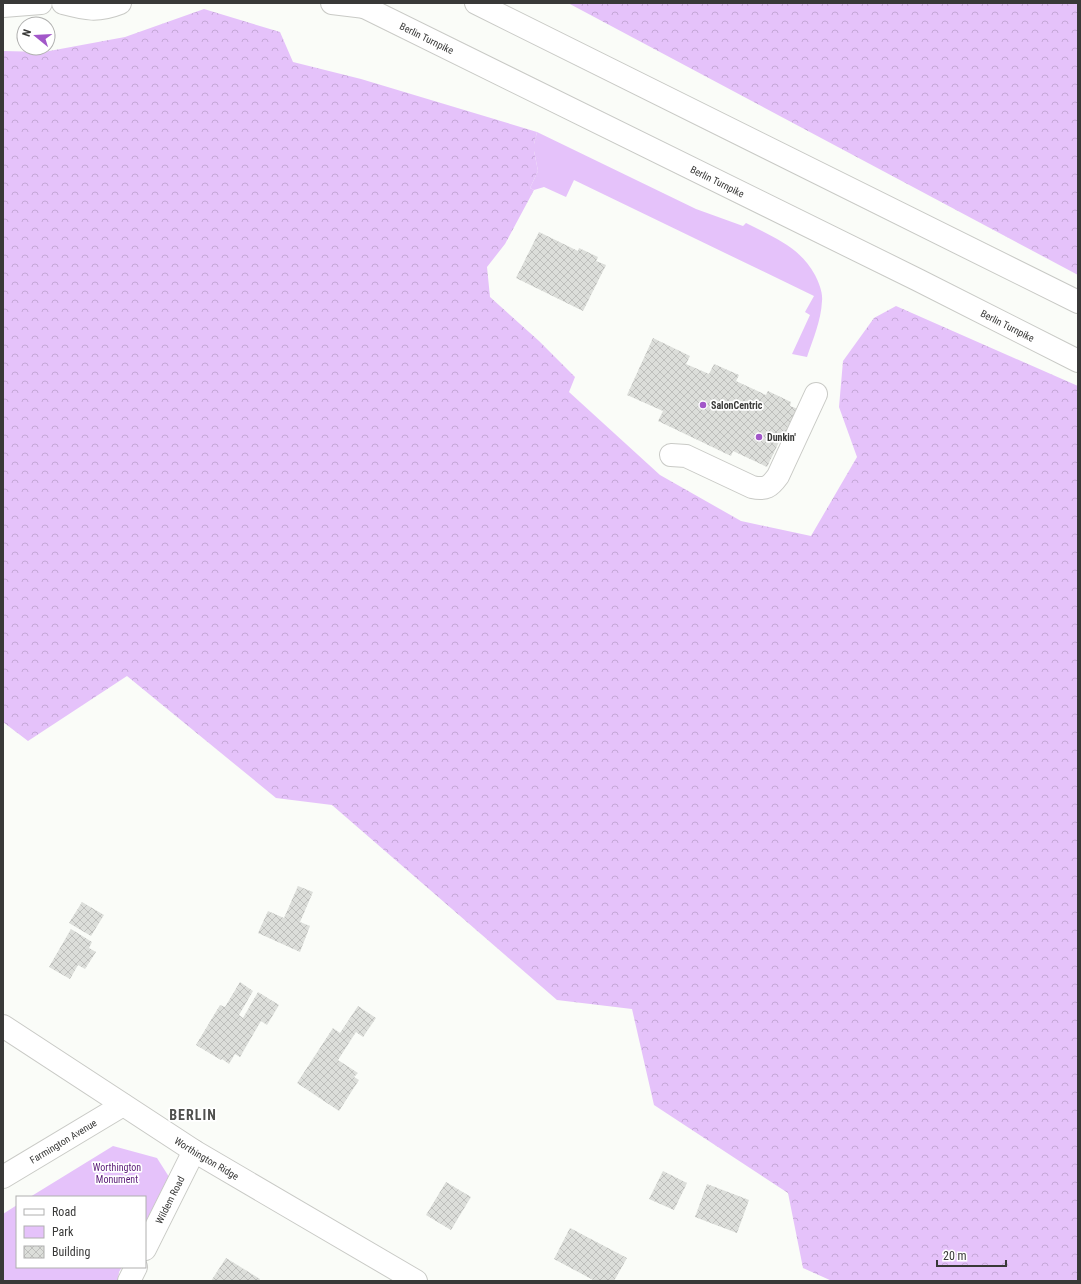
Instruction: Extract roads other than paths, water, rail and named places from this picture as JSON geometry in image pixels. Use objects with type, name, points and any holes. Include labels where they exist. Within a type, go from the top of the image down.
[{"type":"main road","points":[[3,6],[41,3]]},
{"type":"main road","points":[[63,3],[92,9],[109,7],[120,3]]},
{"type":"main road","name":"Berlin Turnpike","points":[[332,3],[360,5],[1078,361]]},
{"type":"main road","points":[[476,3],[1078,302]]},
{"type":"main road","points":[[670,455],[686,456],[752,487],[762,489],[771,486],[778,476],[816,394]]},
{"type":"main road","name":"Worthington Ridge","points":[[3,1026],[194,1151],[416,1281]]},
{"type":"main road","name":"Farmington Avenue","points":[[3,1177],[123,1105]]},
{"type":"main road","name":"Wildem Road","points":[[146,1247],[194,1151]]},
{"type":"main road","points":[[129,1281],[136,1268]]},
{"type":"place","name":"SalonCentric","points":[[703,405]]},
{"type":"place","name":"Dunkin'","points":[[759,437]]},
{"type":"district","name":"BERLIN","points":[[193,1115]]},
{"type":"park label","name":"Worthington Monument","points":[[117,1172]]}]
